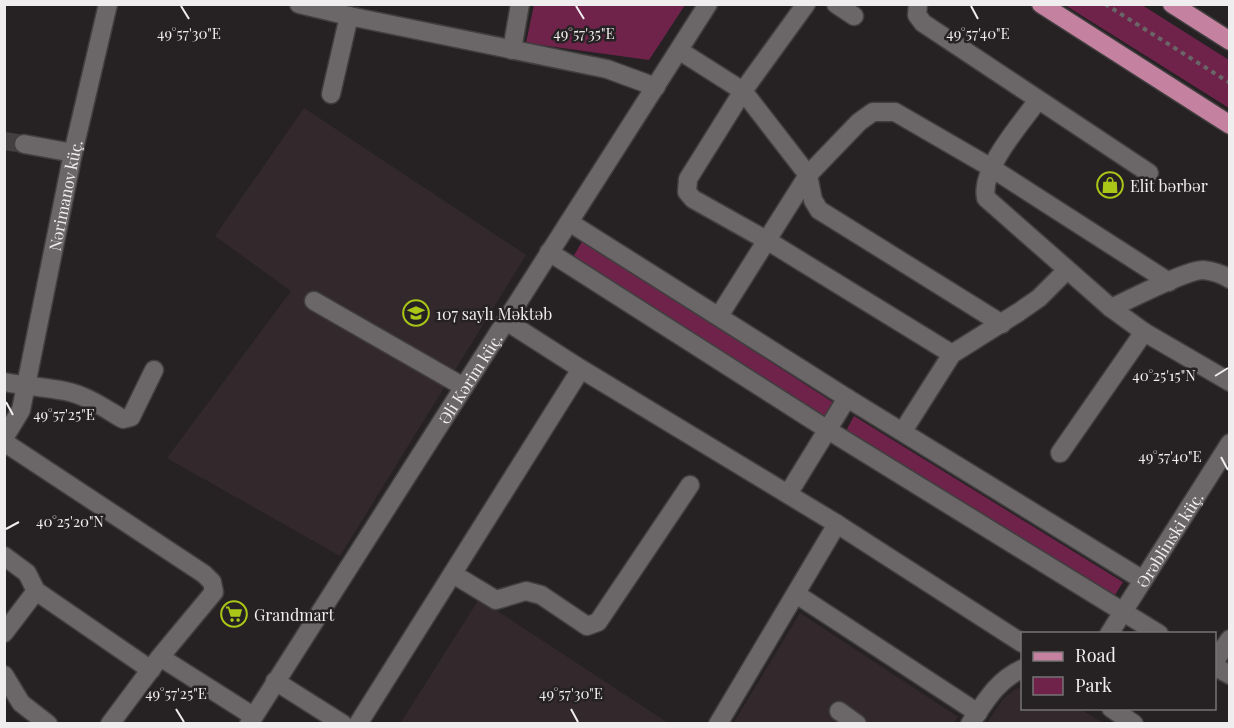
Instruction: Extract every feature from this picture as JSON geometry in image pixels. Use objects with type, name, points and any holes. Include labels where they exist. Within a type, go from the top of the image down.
[{"type":"main road","points":[[1041,4],[1230,125]]},
{"type":"main road","points":[[1172,4],[1230,41]]},
{"type":"street","name":"Nərimanov küç.","points":[[4,440],[21,410],[73,153],[108,4]]},
{"type":"street","points":[[300,4],[607,69],[656,87]]},
{"type":"street","points":[[512,50],[520,4]]},
{"type":"street","name":"Əli Kərim küç.","points":[[251,720],[708,4]]},
{"type":"street","points":[[806,4],[742,91],[688,179],[687,192],[693,199],[768,241],[952,354]]},
{"type":"street","points":[[836,4],[854,16]]},
{"type":"street","points":[[918,4],[917,15],[923,23],[1149,173]]},
{"type":"street","points":[[331,94],[349,16]]},
{"type":"street","points":[[680,51],[742,91],[808,175],[813,200],[819,210],[829,219],[1002,324]]},
{"type":"street","points":[[1038,100],[990,167],[984,189],[986,198],[1066,271],[1111,308],[1144,332],[1230,382]]},
{"type":"street","points":[[718,316],[808,175],[859,122],[873,112],[895,112],[990,167],[1169,282]]},
{"type":"street","points":[[24,144],[73,153]]},
{"type":"street","points":[[569,222],[847,398],[1143,580]]},
{"type":"street","points":[[549,252],[828,430],[1157,632]]},
{"type":"street","points":[[1111,308],[1201,270],[1221,274],[1230,279]]},
{"type":"street","points":[[903,431],[952,354],[1002,324],[1039,298],[1066,271]]},
{"type":"street","points":[[314,302],[464,387]]},
{"type":"street","points":[[506,321],[837,524],[1021,642]]},
{"type":"street","points":[[1060,453],[1144,332]]},
{"type":"street","points":[[358,723],[581,369]]},
{"type":"street","points":[[4,382],[65,391],[84,397],[123,419],[131,417],[154,370]]},
{"type":"street","points":[[788,494],[847,398]]},
{"type":"street","points":[[4,440],[204,574],[212,582],[214,592],[155,663],[110,723]]},
{"type":"street","name":"Ərəblinski küç.","points":[[1110,632],[1230,443]]},
{"type":"street","points":[[453,574],[496,600],[526,591],[541,595],[587,626],[598,622],[690,485]]},
{"type":"street","points":[[718,723],[837,524]]},
{"type":"street","points":[[4,556],[27,573],[36,591],[251,720]]},
{"type":"street","points":[[4,633],[36,591]]},
{"type":"street","points":[[796,594],[974,718],[1000,683],[1021,670]]},
{"type":"street","points":[[1216,662],[1230,639]]},
{"type":"street","points":[[1216,665],[1230,675]]},
{"type":"street","points":[[4,675],[21,703],[48,723]]},
{"type":"street","points":[[275,681],[343,723]]},
{"type":"street","points":[[1114,710],[1134,723]]},
{"type":"street","points":[[838,711],[857,723]]},
{"type":"path","points":[[1105,4],[1230,83]]},
{"type":"shaded area","points":[[304,108],[526,255],[340,556],[167,458],[291,291],[215,236]]},
{"type":"shaded area","points":[[479,599],[668,723],[400,724]]},
{"type":"shaded area","points":[[800,613],[958,717],[953,724],[733,724]]},
{"type":"shaded area","points":[[1021,687],[1021,710],[1082,710],[1103,723],[987,723],[1003,699]]},
{"type":"green space","points":[[534,5],[685,5],[649,60],[526,43]]},
{"type":"green space","points":[[1065,5],[1142,5],[1229,60],[1229,108]]},
{"type":"green space","points":[[583,240],[834,403],[824,417],[573,257]]},
{"type":"green space","points":[[854,416],[1123,582],[1115,595],[846,431]]},
{"type":"tunnel","points":[[4,141],[24,144]]},
{"type":"place","name":"Elit bərbər","points":[[1110,185]]},
{"type":"place","name":"107 saylı Məktəb","points":[[416,313]]},
{"type":"place","name":"Grandmart","points":[[234,614]]}]
